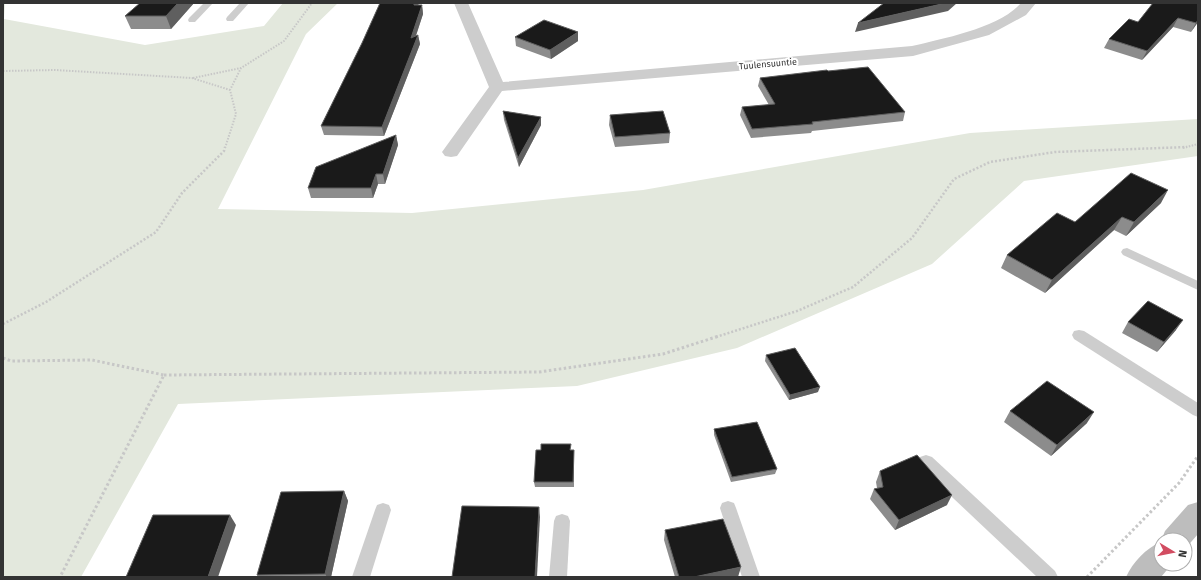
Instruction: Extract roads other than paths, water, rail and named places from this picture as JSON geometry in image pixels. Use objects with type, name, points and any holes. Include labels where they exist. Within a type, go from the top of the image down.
[{"type":"main road","points":[[1182,532],[1198,514]]},
{"type":"main road","points":[[1142,577],[1153,565]]},
{"type":"street","points":[[451,152],[497,87],[461,3]]},
{"type":"street","name":"Tuulensuuntie","points":[[497,87],[913,51],[984,32],[1021,12],[1029,3]]},
{"type":"lane","points":[[192,20],[209,3]]},
{"type":"lane","points":[[230,19],[245,3]]},
{"type":"lane","points":[[1127,252],[1198,286]]},
{"type":"lane","points":[[1079,336],[1198,411]]},
{"type":"lane","points":[[926,462],[1049,577]]},
{"type":"lane","points":[[728,508],[751,577]]},
{"type":"lane","points":[[361,577],[383,510]]},
{"type":"lane","points":[[558,577],[562,521]]}]
